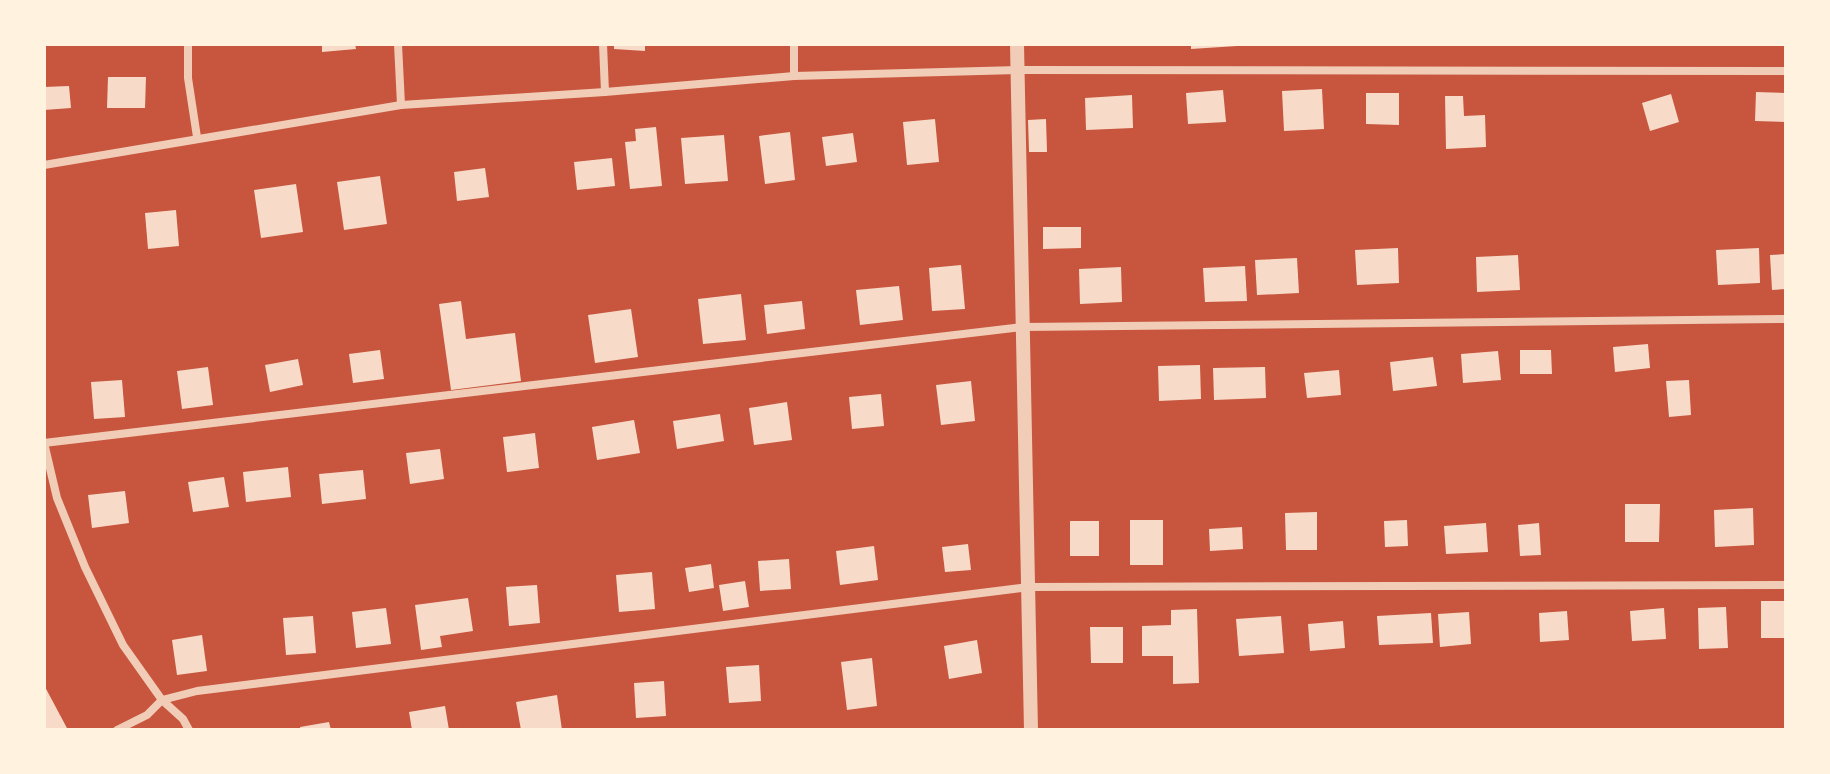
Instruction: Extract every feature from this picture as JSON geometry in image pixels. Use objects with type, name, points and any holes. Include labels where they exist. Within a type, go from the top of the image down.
[{"type":"street","points":[[188,44],[188,78],[197,137]]},
{"type":"street","points":[[398,44],[401,105]]},
{"type":"street","points":[[603,44],[605,92]]},
{"type":"street","points":[[794,44],[794,76]]},
{"type":"street","points":[[1017,44],[1031,730]]},
{"type":"street","points":[[44,165],[401,105],[794,76],[1019,70],[1786,71]]},
{"type":"street","points":[[189,730],[183,719],[162,700],[123,645],[85,567],[57,498],[44,443],[1022,327],[1786,319]]},
{"type":"street","points":[[117,730],[147,715],[162,700],[197,691],[1029,587],[1786,585]]},
{"type":"building","points":[[322,44],[355,44],[356,49],[322,52]]},
{"type":"building","points":[[614,44],[645,44],[645,51],[614,49]]},
{"type":"building","points":[[1191,44],[1237,44],[1237,46],[1191,49]]},
{"type":"building","points":[[108,77],[146,77],[145,108],[107,108]]},
{"type":"building","points":[[69,86],[71,108],[44,110],[44,87]]},
{"type":"building","points":[[1322,89],[1324,129],[1284,131],[1282,91]]},
{"type":"building","points":[[1223,90],[1226,122],[1188,124],[1186,93]]},
{"type":"building","points":[[1756,92],[1786,93],[1786,122],[1755,121]]},
{"type":"building","points":[[1366,93],[1399,93],[1399,125],[1366,124]]},
{"type":"building","points":[[1671,94],[1679,122],[1650,131],[1642,103]]},
{"type":"building","points":[[1132,95],[1133,128],[1086,130],[1085,98]]},
{"type":"building","points":[[1445,96],[1463,96],[1464,116],[1485,115],[1486,147],[1446,149]]},
{"type":"building","points":[[935,119],[939,162],[907,165],[903,122]]},
{"type":"building","points":[[1046,119],[1047,152],[1029,152],[1028,120]]},
{"type":"building","points":[[656,127],[662,186],[630,189],[625,142],[636,141],[635,129]]},
{"type":"building","points":[[790,132],[795,180],[765,184],[759,136]]},
{"type":"building","points":[[853,133],[857,162],[826,166],[822,137]]},
{"type":"building","points":[[724,135],[728,181],[685,184],[681,138]]},
{"type":"building","points":[[612,158],[615,186],[577,190],[574,162]]},
{"type":"building","points":[[485,168],[489,197],[457,201],[454,172]]},
{"type":"building","points":[[380,176],[387,224],[344,230],[337,182]]},
{"type":"building","points":[[296,184],[303,232],[261,238],[254,190]]},
{"type":"building","points":[[176,210],[179,246],[148,249],[145,213]]},
{"type":"building","points":[[1043,227],[1081,227],[1081,248],[1043,249]]},
{"type":"building","points":[[1398,248],[1399,283],[1357,285],[1355,250]]},
{"type":"building","points":[[1759,248],[1760,283],[1718,285],[1716,250]]},
{"type":"building","points":[[1786,254],[1786,289],[1772,290],[1770,255]]},
{"type":"building","points":[[1518,255],[1520,290],[1477,292],[1476,257]]},
{"type":"building","points":[[1297,258],[1299,293],[1257,295],[1255,260]]},
{"type":"building","points":[[961,265],[965,309],[932,311],[929,268]]},
{"type":"building","points":[[1245,266],[1247,301],[1205,302],[1203,268]]},
{"type":"building","points":[[1121,267],[1122,302],[1080,304],[1079,269]]},
{"type":"building","points":[[899,286],[903,320],[860,325],[856,290]]},
{"type":"building","points":[[741,294],[746,340],[703,344],[698,299]]},
{"type":"building","points":[[461,301],[466,339],[515,333],[521,381],[451,390],[439,304]]},
{"type":"building","points":[[802,301],[805,329],[767,334],[764,305]]},
{"type":"building","points":[[631,309],[638,357],[595,363],[588,315]]},
{"type":"building","points":[[1648,344],[1650,368],[1615,372],[1613,347]]},
{"type":"building","points":[[380,350],[384,379],[353,383],[349,354]]},
{"type":"building","points":[[1520,350],[1551,350],[1552,374],[1520,374]]},
{"type":"building","points":[[1498,351],[1501,380],[1463,383],[1461,354]]},
{"type":"building","points":[[1433,357],[1437,386],[1393,391],[1390,362]]},
{"type":"building","points":[[298,359],[303,385],[270,392],[265,365]]},
{"type":"building","points":[[1200,365],[1201,399],[1159,401],[1158,366]]},
{"type":"building","points":[[208,367],[213,405],[182,409],[177,371]]},
{"type":"building","points":[[1265,367],[1266,398],[1214,400],[1213,368]]},
{"type":"building","points":[[1339,370],[1341,395],[1307,398],[1304,373]]},
{"type":"building","points":[[122,380],[125,417],[94,419],[91,382]]},
{"type":"building","points":[[1689,380],[1691,415],[1669,417],[1666,381]]},
{"type":"building","points":[[971,381],[975,421],[941,425],[936,385]]},
{"type":"building","points":[[881,394],[884,426],[852,429],[849,397]]},
{"type":"building","points":[[787,402],[792,440],[754,445],[749,408]]},
{"type":"building","points":[[720,414],[724,441],[677,449],[673,421]]},
{"type":"building","points":[[634,420],[640,453],[597,460],[592,427]]},
{"type":"building","points":[[535,433],[539,468],[507,472],[503,437]]},
{"type":"building","points":[[440,449],[444,479],[410,484],[406,453]]},
{"type":"building","points":[[288,467],[291,497],[246,502],[243,472]]},
{"type":"building","points":[[363,470],[366,499],[322,504],[319,474]]},
{"type":"building","points":[[224,477],[229,507],[193,512],[188,482]]},
{"type":"building","points":[[125,491],[129,523],[92,528],[88,495]]},
{"type":"building","points":[[1625,504],[1660,504],[1659,542],[1625,542]]},
{"type":"building","points":[[1753,508],[1754,545],[1715,547],[1714,510]]},
{"type":"building","points":[[1317,512],[1317,550],[1286,550],[1285,513]]},
{"type":"building","points":[[1130,520],[1163,520],[1163,565],[1130,565]]},
{"type":"building","points":[[1407,520],[1408,546],[1385,547],[1384,521]]},
{"type":"building","points":[[1070,521],[1099,521],[1099,556],[1070,556]]},
{"type":"building","points":[[1486,523],[1488,552],[1446,554],[1444,526]]},
{"type":"building","points":[[1539,523],[1541,555],[1520,556],[1518,525]]},
{"type":"building","points":[[1242,527],[1243,549],[1210,551],[1209,529]]},
{"type":"building","points":[[968,544],[971,570],[945,572],[942,547]]},
{"type":"building","points":[[874,546],[878,580],[840,585],[836,551]]},
{"type":"building","points":[[789,559],[791,589],[760,591],[758,561]]},
{"type":"building","points":[[711,564],[714,588],[689,592],[685,568]]},
{"type":"building","points":[[652,572],[655,609],[619,612],[616,575]]},
{"type":"building","points":[[745,581],[749,607],[723,611],[719,585]]},
{"type":"building","points":[[537,585],[540,623],[509,626],[506,587]]},
{"type":"building","points":[[468,598],[473,631],[440,636],[442,647],[421,650],[415,605]]},
{"type":"building","points":[[1761,601],[1786,601],[1786,638],[1761,638]]},
{"type":"building","points":[[1726,607],[1728,648],[1699,649],[1698,608]]},
{"type":"building","points":[[386,608],[391,644],[356,648],[352,612]]},
{"type":"building","points":[[1664,608],[1666,639],[1632,641],[1630,611]]},
{"type":"building","points":[[1197,609],[1199,683],[1173,684],[1173,656],[1142,656],[1142,626],[1171,625],[1171,610]]},
{"type":"building","points":[[1567,611],[1569,640],[1540,642],[1539,613]]},
{"type":"building","points":[[1469,612],[1471,644],[1440,647],[1438,614]]},
{"type":"building","points":[[1431,613],[1433,643],[1379,645],[1377,616]]},
{"type":"building","points":[[313,616],[316,653],[286,655],[283,618]]},
{"type":"building","points":[[1281,616],[1284,653],[1239,656],[1236,619]]},
{"type":"building","points":[[1343,621],[1345,648],[1310,651],[1308,624]]},
{"type":"building","points":[[1090,627],[1123,627],[1123,663],[1091,663]]},
{"type":"building","points":[[202,635],[207,671],[177,675],[172,640]]},
{"type":"building","points":[[977,640],[982,673],[949,679],[944,646]]},
{"type":"building","points":[[872,658],[877,706],[847,710],[841,662]]},
{"type":"building","points":[[759,665],[761,701],[729,703],[726,667]]},
{"type":"building","points":[[664,681],[666,716],[636,718],[634,683]]},
{"type":"building","points":[[44,685],[68,730],[44,730]]},
{"type":"building","points":[[557,695],[562,730],[521,730],[516,702]]},
{"type":"building","points":[[445,706],[449,730],[412,730],[409,712]]},
{"type":"building","points":[[329,722],[331,730],[301,730],[300,727]]}]
